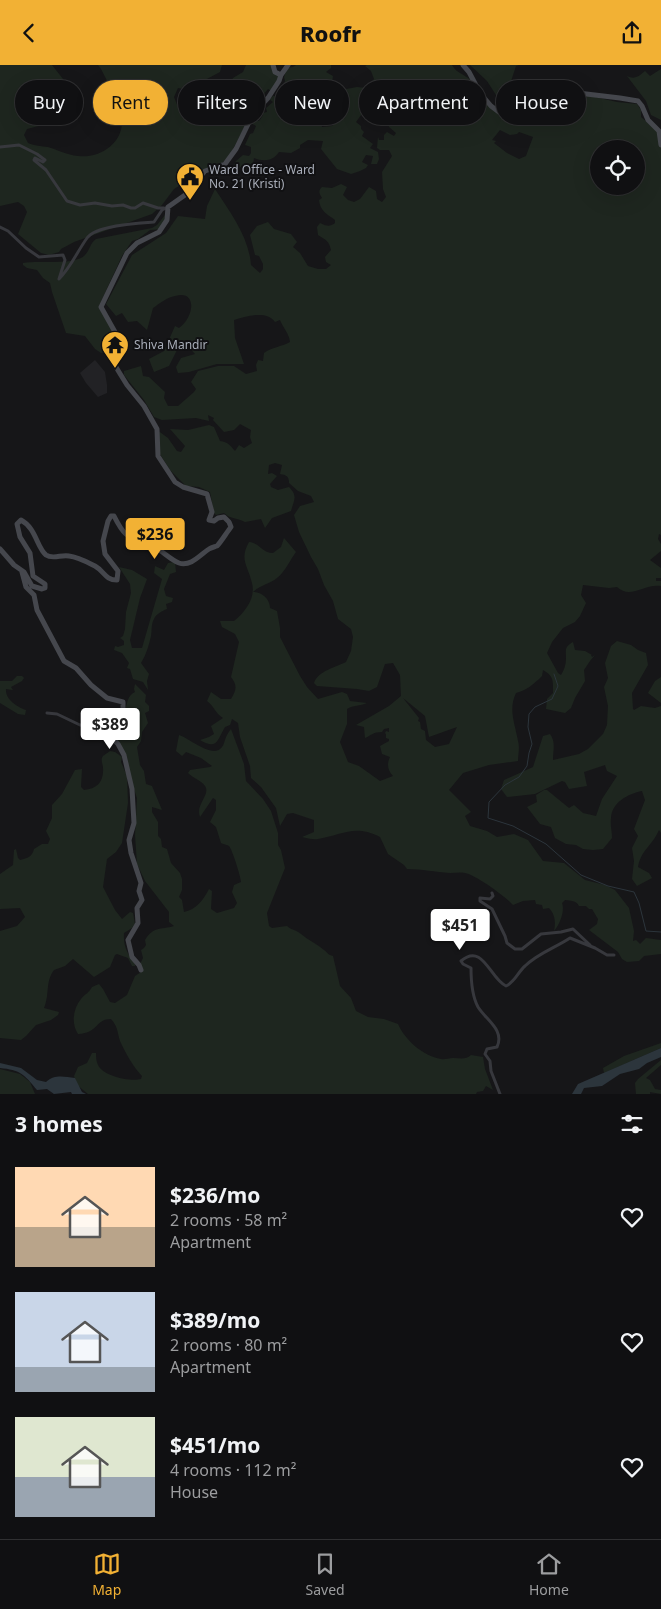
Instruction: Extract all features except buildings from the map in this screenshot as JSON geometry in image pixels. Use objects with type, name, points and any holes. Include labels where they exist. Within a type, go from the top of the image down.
[{"type":"street","points":[[273,65],[275,72],[281,75]]},
{"type":"street","points":[[0,227],[8,231],[39,257],[63,255],[65,260],[59,279],[69,269],[88,236],[108,227],[154,222],[167,208],[185,195],[205,171],[225,164],[236,149],[253,114],[268,97],[288,65]]},
{"type":"street","points":[[463,65],[469,71],[480,93],[491,107],[510,117],[517,117],[537,104],[553,99],[563,90],[638,101],[642,105],[648,120],[659,131],[661,145]]},
{"type":"street","points":[[0,147],[18,145],[42,157],[45,160],[43,162],[35,158],[34,160],[46,171],[67,201],[80,205],[95,203],[135,208],[143,203],[158,208],[167,208]]},
{"type":"street","points":[[0,549],[14,565],[21,569],[34,587],[40,589],[45,588],[44,583],[37,580],[34,576],[30,553],[18,532],[17,524],[22,521],[35,535],[44,553],[47,555],[55,557],[69,555],[95,566],[108,578],[118,579],[118,571],[105,554],[103,541],[111,516],[114,516],[121,531],[129,537],[155,547],[179,563],[184,564],[203,555],[217,545],[231,527],[224,517],[214,521],[209,520],[212,512],[207,494],[182,487],[175,482],[158,456],[157,429],[144,406],[127,385],[111,359],[115,332],[101,307],[127,253],[138,243],[159,232],[167,220],[167,208]]},
{"type":"street","points":[[21,569],[26,587],[34,595],[37,610],[64,661],[76,668],[91,685],[107,698],[123,702],[123,714],[116,723],[107,726],[107,730],[124,755],[132,789],[134,823],[129,840],[131,853],[141,883],[139,891],[142,900],[138,908],[138,923],[128,940],[132,957],[141,970]]},
{"type":"street","points":[[47,713],[57,714],[80,725],[107,730]]},
{"type":"street","points":[[492,893],[493,896],[490,899],[480,898],[480,901],[492,909],[506,936],[507,943],[515,949],[522,949],[541,934],[573,929],[595,948]]},
{"type":"street","points":[[500,1094],[491,1071],[490,1061],[485,1054],[487,1049],[497,1047],[500,1041],[498,1030],[478,1006],[472,984],[471,968],[461,961],[477,956],[482,959],[499,983],[506,986],[511,984],[523,967],[530,961],[570,938],[607,955],[614,955]]},
{"type":"shaded area","points":[[0,65],[52,65],[64,80],[15,80],[15,125],[42,125],[27,129],[24,135],[28,143],[48,147],[66,154],[87,156],[95,155],[110,146],[120,133],[122,125],[168,125],[168,80],[106,80],[98,65],[222,65],[220,72],[205,80],[178,80],[178,88],[174,97],[178,107],[178,125],[246,125],[230,155],[221,164],[210,167],[174,189],[162,205],[152,214],[74,242],[59,252],[49,255],[41,253],[18,234],[27,212],[24,206],[18,202],[0,206]]},
{"type":"shaded area","points":[[246,65],[272,65],[280,76],[278,80],[275,80],[271,91],[268,89],[265,93],[265,80],[232,80],[243,72]]},
{"type":"shaded area","points":[[296,65],[331,65],[331,68],[326,72],[333,76],[332,80],[285,80],[287,68]]},
{"type":"shaded area","points":[[452,65],[458,72],[469,79],[373,80],[371,71],[365,66]]},
{"type":"shaded area","points":[[470,65],[519,65],[516,66],[511,80],[496,80],[496,95],[486,80]]},
{"type":"shaded area","points":[[661,69],[661,120],[651,115],[646,101],[627,76],[639,76],[645,71],[650,76]]},
{"type":"shaded area","points":[[359,87],[359,118],[356,122],[364,132],[362,136],[373,144],[370,148],[378,152],[379,159],[377,164],[371,164],[373,156],[366,155],[362,162],[368,165],[366,168],[351,174],[337,169],[321,149],[323,141],[308,140],[291,153],[279,152],[268,160],[254,158],[253,164],[244,165],[235,171],[231,169],[243,155],[249,156],[251,153],[251,147],[245,145],[250,134],[253,133],[256,126],[254,125],[265,125],[266,108],[273,102],[269,99],[275,96],[275,125],[322,125],[322,127],[349,125],[349,88]]},
{"type":"shaded area","points":[[586,96],[637,104],[641,110],[641,117],[658,131],[661,147],[661,535],[659,534],[658,539],[661,544],[661,551],[650,560],[661,568],[661,578],[656,578],[656,581],[661,581],[661,586],[627,592],[617,587],[583,585],[581,595],[586,603],[580,616],[575,622],[563,628],[552,642],[547,653],[561,675],[566,663],[566,649],[573,642],[575,650],[585,651],[592,655],[592,657],[595,655],[584,670],[585,681],[571,708],[565,713],[546,709],[547,699],[553,693],[553,685],[551,677],[543,670],[542,676],[524,690],[516,693],[514,699],[512,711],[519,743],[518,761],[489,765],[463,773],[449,790],[471,812],[465,816],[470,826],[487,831],[497,837],[514,834],[528,840],[543,861],[564,863],[585,880],[605,885],[615,890],[629,908],[634,931],[633,941],[636,940],[640,944],[646,938],[661,940],[661,954],[644,956],[639,961],[627,962],[622,959],[618,952],[589,930],[597,924],[598,919],[592,909],[586,906],[579,906],[573,901],[565,900],[562,903],[561,917],[554,931],[553,913],[549,908],[543,909],[542,905],[536,904],[535,900],[523,901],[513,905],[491,887],[470,875],[407,869],[388,854],[380,837],[371,833],[356,831],[316,839],[302,837],[314,832],[314,820],[293,813],[287,814],[280,826],[276,808],[261,787],[251,778],[250,766],[240,737],[238,723],[232,719],[230,725],[225,727],[216,743],[210,744],[200,740],[214,734],[211,726],[223,718],[207,701],[211,692],[221,699],[231,699],[235,690],[235,683],[231,677],[239,642],[235,634],[222,627],[220,621],[234,621],[246,609],[251,599],[253,589],[244,558],[249,542],[256,544],[269,553],[273,553],[281,547],[284,538],[296,552],[280,575],[253,592],[265,597],[269,602],[270,608],[277,611],[280,637],[300,676],[318,699],[342,692],[347,694],[350,701],[367,703],[347,709],[347,724],[340,742],[348,762],[359,766],[380,781],[393,776],[388,767],[390,757],[382,754],[380,746],[389,741],[385,733],[386,731],[389,732],[389,728],[365,738],[364,727],[356,725],[389,706],[401,696],[400,675],[393,663],[385,664],[377,687],[369,691],[317,686],[314,683],[323,672],[346,662],[351,651],[353,637],[351,629],[338,619],[333,601],[299,532],[294,515],[300,506],[314,502],[311,496],[298,491],[289,483],[287,476],[280,474],[282,465],[275,463],[269,465],[268,474],[272,473],[277,476],[270,484],[271,487],[278,490],[289,487],[292,490],[294,498],[291,511],[272,518],[265,528],[261,519],[245,522],[224,513],[216,515],[210,492],[199,487],[186,486],[170,470],[158,451],[157,430],[168,438],[177,451],[181,452],[185,446],[170,429],[188,430],[209,425],[214,427],[220,441],[229,444],[235,451],[239,445],[244,448],[252,443],[250,437],[251,430],[240,424],[234,430],[224,432],[213,420],[214,418],[208,415],[209,421],[196,418],[162,420],[154,417],[144,400],[124,375],[124,371],[141,366],[143,376],[149,377],[165,392],[164,398],[168,406],[178,406],[196,389],[191,382],[198,371],[218,366],[234,366],[246,374],[257,371],[256,365],[258,360],[263,361],[264,353],[290,342],[280,320],[275,322],[267,316],[256,315],[234,320],[235,338],[244,364],[217,364],[178,373],[176,367],[181,358],[195,354],[187,345],[180,344],[169,366],[154,372],[149,359],[164,351],[175,326],[179,328],[184,323],[191,311],[190,300],[182,295],[166,299],[160,303],[153,308],[147,330],[137,321],[128,322],[122,313],[116,316],[106,304],[132,255],[166,233],[178,216],[205,219],[207,206],[215,189],[243,235],[251,265],[260,273],[263,269],[263,264],[259,256],[255,255],[250,235],[257,226],[268,222],[274,229],[291,234],[297,242],[293,247],[300,253],[308,266],[326,269],[331,265],[326,262],[325,257],[331,250],[327,241],[318,235],[317,227],[320,223],[331,225],[335,223],[335,220],[324,212],[321,207],[319,200],[322,198],[319,192],[322,187],[332,188],[341,184],[347,187],[343,195],[348,200],[354,202],[360,199],[369,187],[376,191],[377,199],[382,202],[386,197],[383,189],[382,172],[392,156],[389,150],[377,148],[378,137],[379,140],[384,140],[384,135],[387,132],[394,136],[396,133],[388,125],[486,125],[486,102],[496,108],[496,125],[586,125]],"holes":[[[500,130],[510,135],[519,132],[533,137],[526,156],[519,159],[507,153],[494,143],[496,141],[492,140]],[[403,698],[425,716],[429,737],[457,727],[449,744],[435,747],[426,740],[425,731],[421,729],[420,722],[418,721],[419,718]]]},
{"type":"shaded area","points":[[165,215],[168,216],[162,229],[150,230],[132,241],[122,256],[99,306],[101,312],[115,331],[117,337],[116,349],[101,353],[95,349],[85,336],[66,333],[50,283],[37,270],[27,268],[23,263],[65,262],[80,258],[87,253],[92,242],[96,239],[152,228]]},
{"type":"shaded area","points":[[95,360],[105,372],[107,385],[107,393],[98,397],[80,373]]},
{"type":"shaded area","points":[[175,562],[176,572],[170,574],[164,589],[166,596],[173,598],[172,602],[166,604],[167,609],[158,614],[154,619],[151,636],[141,663],[149,674],[147,681],[148,690],[143,682],[133,679],[130,669],[127,668],[129,663],[122,653],[114,650],[115,646],[124,645],[124,641],[120,638],[123,636],[125,629],[126,612],[131,593],[130,584],[119,567],[132,570],[147,579],[140,598],[130,640],[132,648],[142,648],[162,579],[154,573],[155,566],[164,570],[168,563]]},
{"type":"shaded area","points":[[617,641],[631,645],[646,653],[648,665],[632,693],[633,709],[641,706],[655,708],[661,706],[661,833],[659,830],[639,861],[638,867],[649,873],[652,878],[637,886],[632,879],[634,861],[632,848],[638,836],[634,829],[645,800],[642,791],[631,794],[614,807],[611,818],[612,838],[603,849],[593,850],[566,844],[555,838],[551,827],[540,824],[527,807],[537,802],[536,795],[547,790],[569,808],[574,805],[583,813],[596,816],[602,799],[617,776],[607,771],[605,765],[584,772],[587,786],[569,789],[565,782],[562,781],[535,794],[507,797],[501,789],[504,780],[533,767],[543,736],[550,734],[552,737],[554,746],[553,760],[579,754],[588,749],[603,734],[607,725],[608,706],[604,687],[608,678],[605,663],[611,646]]},
{"type":"shaded area","points":[[17,676],[24,678],[11,687],[13,690],[6,689],[6,693],[12,702],[26,710],[25,715],[18,714],[0,703],[0,681],[12,681]]},
{"type":"shaded area","points":[[661,677],[661,703],[648,693],[655,681]]},
{"type":"shaded area","points":[[135,684],[146,695],[145,702],[149,706],[149,711],[145,713],[148,723],[142,732],[141,741],[137,747],[140,765],[144,771],[146,784],[152,786],[162,810],[152,807],[152,812],[158,822],[158,836],[161,839],[162,847],[167,849],[171,863],[180,873],[182,879],[182,890],[179,897],[182,900],[184,912],[192,909],[199,903],[209,889],[212,891],[211,909],[217,913],[234,908],[237,903],[232,892],[234,885],[241,882],[236,863],[229,846],[221,843],[216,827],[210,822],[216,810],[216,800],[213,798],[200,817],[199,812],[206,789],[202,783],[188,773],[190,770],[212,766],[201,758],[186,752],[182,756],[176,751],[179,735],[200,747],[213,751],[218,750],[223,746],[231,729],[244,764],[246,781],[263,799],[271,811],[278,833],[278,845],[285,868],[267,913],[269,926],[272,928],[287,926],[333,956],[340,986],[351,998],[356,1011],[368,1017],[384,1019],[398,1024],[405,1036],[421,1051],[442,1059],[467,1058],[471,1055],[483,1057],[485,1069],[493,1090],[486,1086],[483,1091],[476,1094],[88,1094],[77,1085],[74,1076],[78,1067],[87,1063],[92,1053],[96,1053],[98,1065],[105,1072],[124,1079],[141,1079],[142,1076],[127,1055],[111,1019],[102,1021],[90,1031],[78,1034],[74,1025],[75,1012],[82,997],[92,987],[99,984],[110,1002],[115,1003],[127,995],[135,976],[141,972],[140,964],[143,958],[141,950],[146,945],[145,940],[154,930],[174,926],[169,922],[169,912],[145,881],[137,864],[135,835],[137,798],[130,777],[127,757],[111,728],[117,725],[129,697],[135,692]]},
{"type":"shaded area","points":[[110,751],[122,757],[121,762],[127,776],[128,803],[122,843],[116,852],[107,859],[103,887],[122,919],[130,912],[133,913],[135,924],[124,933],[124,942],[135,966],[132,966],[128,958],[117,954],[110,967],[94,977],[73,959],[65,966],[54,970],[49,979],[44,1008],[59,1012],[58,1015],[51,1020],[36,1025],[21,1040],[0,1038],[0,931],[17,926],[25,917],[20,908],[0,909],[0,874],[13,865],[14,850],[16,849],[20,860],[29,857],[34,849],[42,844],[48,844],[50,839],[46,831],[52,818],[52,805],[62,794],[75,770],[82,769],[81,787],[84,790],[93,788],[101,781],[103,773],[102,757]]},
{"type":"shaded area","points":[[661,1043],[661,1048],[604,1073],[603,1068],[624,1056]]},
{"type":"shaded area","points":[[661,1048],[661,1057],[639,1069],[620,1074],[602,1086],[584,1088],[581,1094],[572,1094],[578,1084]]},
{"type":"shaded area","points":[[661,1060],[661,1065],[646,1078],[650,1080],[655,1089],[661,1090],[661,1094],[650,1092],[650,1094],[636,1094],[635,1083]]},
{"type":"shaded area","points":[[0,1063],[21,1068],[37,1080],[46,1082],[56,1077],[75,1078],[82,1092],[86,1094],[72,1094],[71,1092],[54,1094],[47,1089],[37,1090],[21,1074],[0,1068]]},
{"type":"shaded area","points":[[0,1069],[20,1074],[30,1082],[35,1094],[0,1094]]},
{"type":"waterway","points":[[554,674],[558,686],[552,699],[535,707],[529,714],[528,727],[532,744],[527,766],[519,777],[505,785],[489,802],[488,818],[513,826],[546,844],[581,875],[608,886],[634,892],[639,903],[646,931],[661,932]]},
{"type":"place","name":"Ward Office - Ward No. 21 (Kristi)","points":[[190,201]]},
{"type":"place","name":"Shiva Mandir","points":[[115,369]]}]
